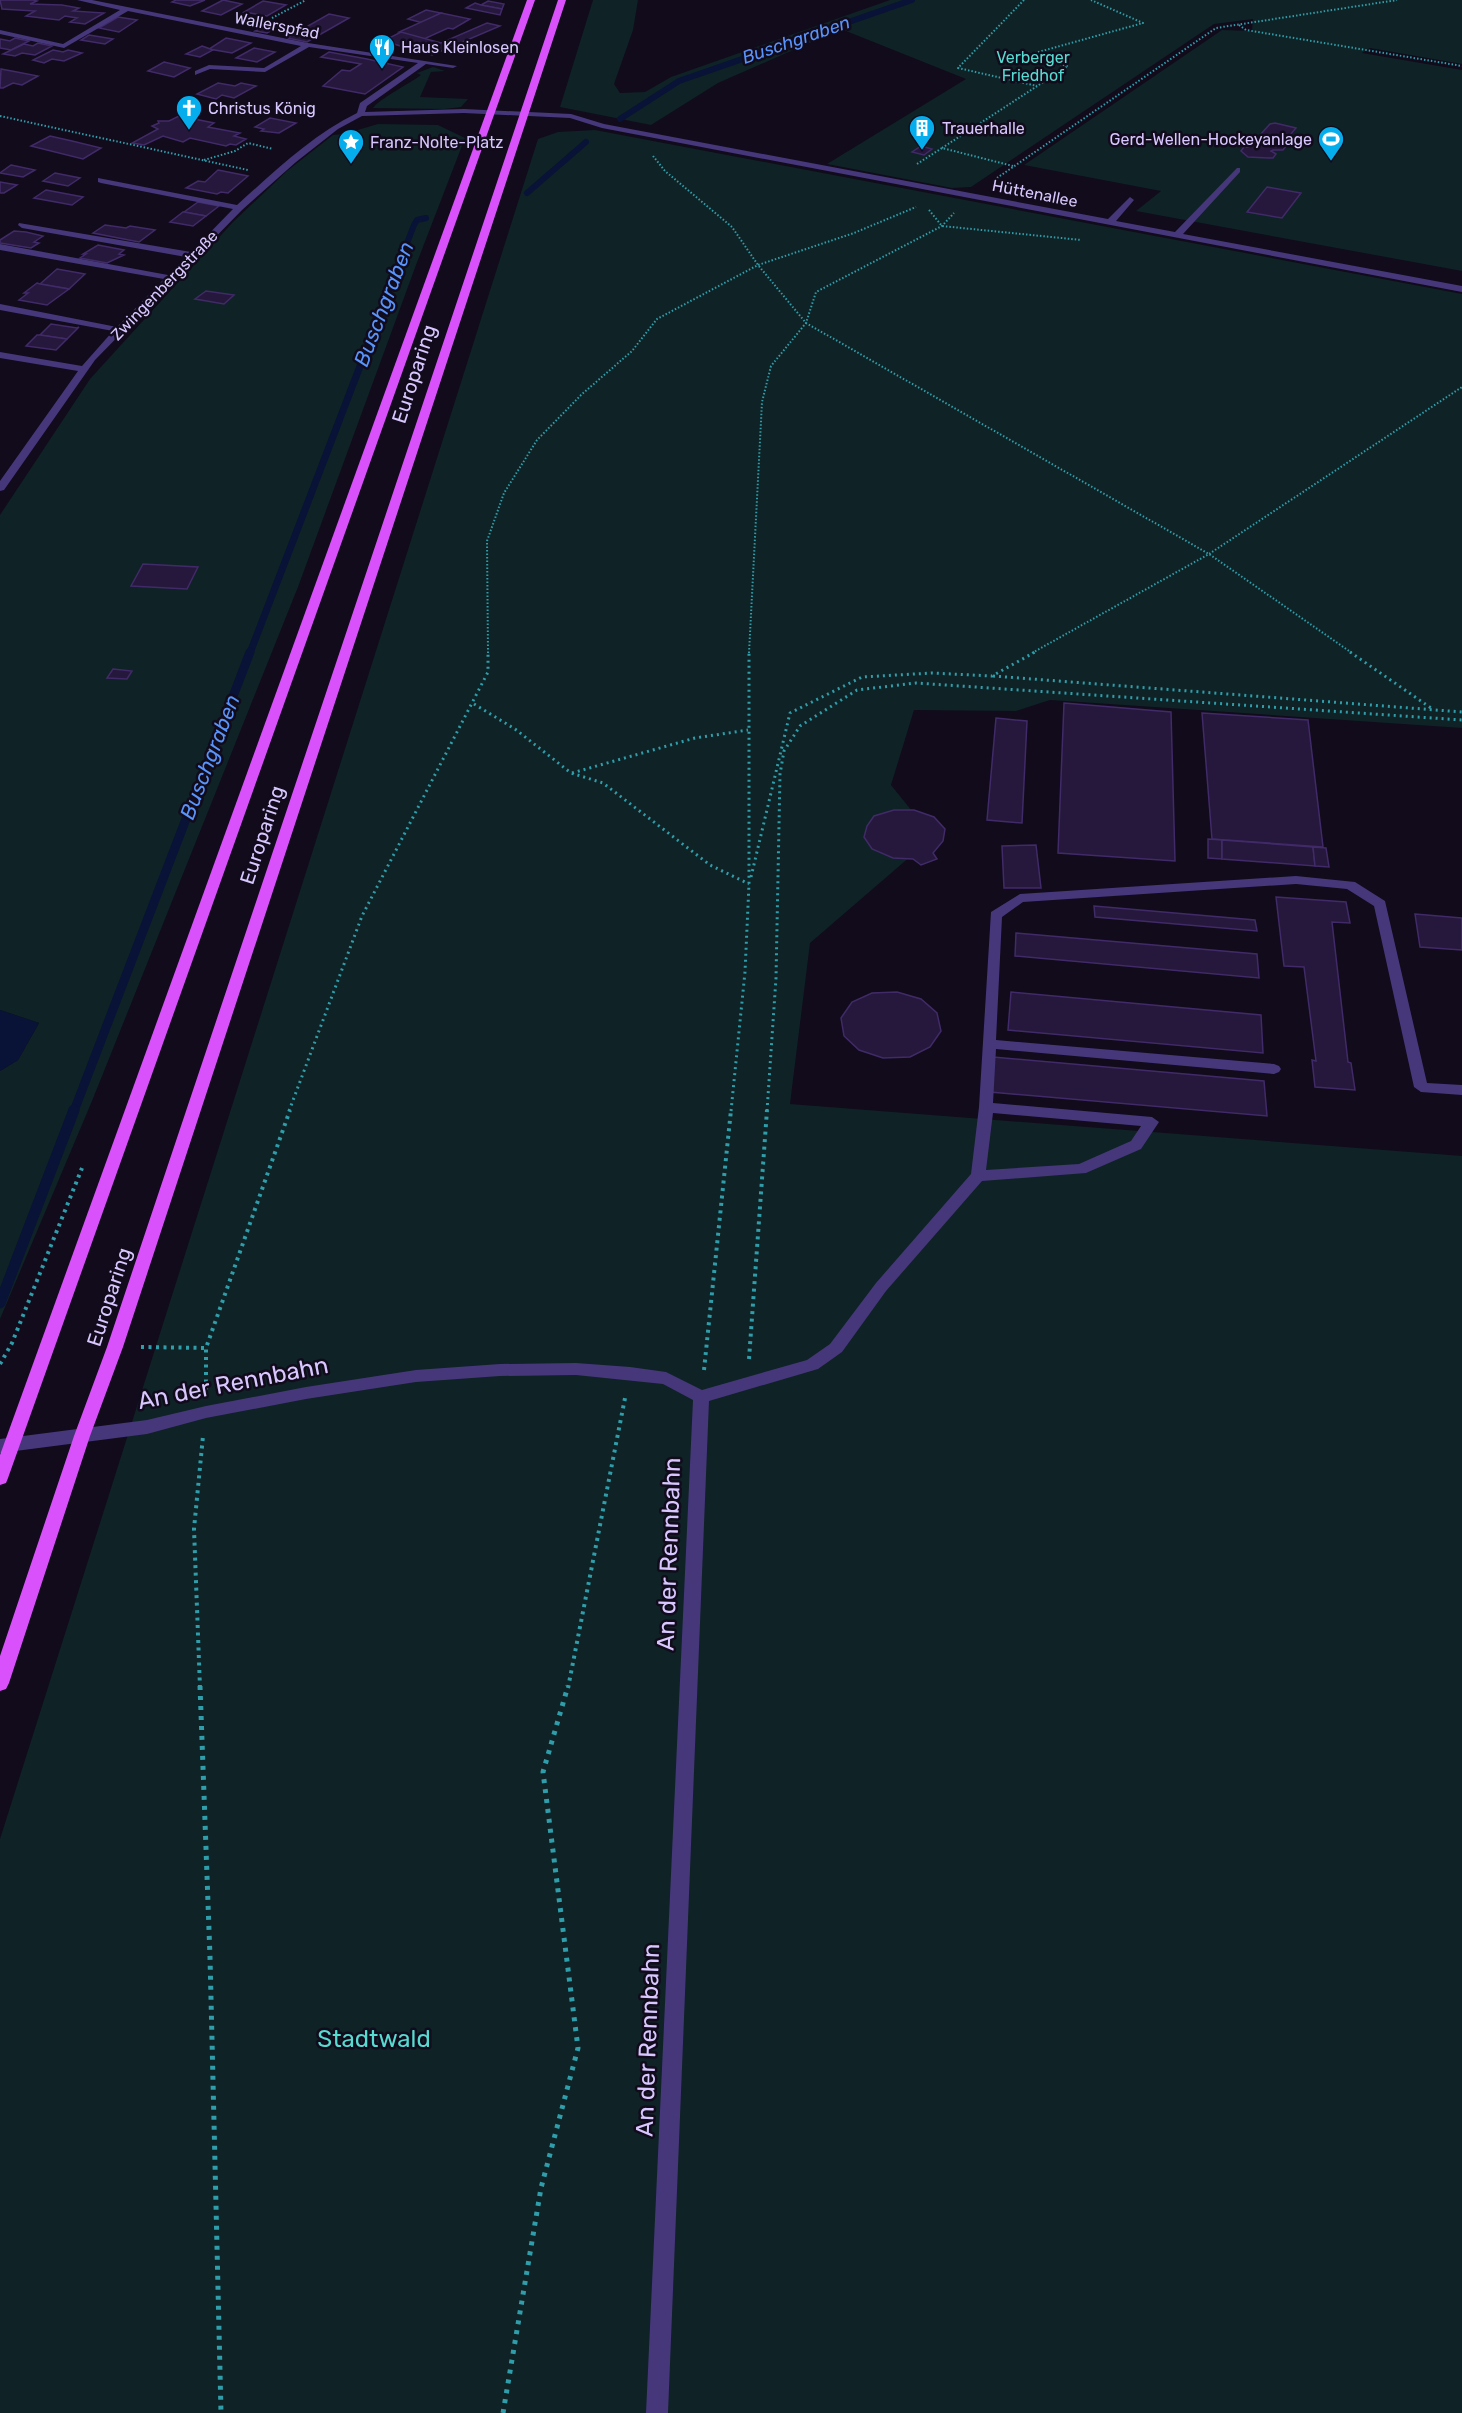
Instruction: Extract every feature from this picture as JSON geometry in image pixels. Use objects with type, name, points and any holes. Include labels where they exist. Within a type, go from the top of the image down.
[{"type":"main road","name":"Europaring","points":[[0,1478],[6,1445],[531,0]]},
{"type":"main road","name":"Europaring","points":[[0,1683],[82,1436],[115,1347],[562,0]]},
{"type":"street","name":"Wallerspfad","points":[[81,0],[308,45],[453,66]]},
{"type":"street","points":[[0,32],[64,46],[127,9]]},
{"type":"street","points":[[198,73],[209,67],[265,70],[308,45]]},
{"type":"street","name":"Zwingenbergstraße","points":[[361,114],[363,105],[423,63]]},
{"type":"street","name":"Hüttenallee","points":[[489,117],[524,113],[571,116],[602,126],[1462,289]]},
{"type":"street","name":"Zwingenbergstraße","points":[[0,489],[85,369],[120,330],[239,208],[334,127],[361,114],[489,117],[521,123]]},
{"type":"street","name":"Hüttenallee","points":[[521,123],[602,126]]},
{"type":"street","points":[[1177,235],[1237,170]]},
{"type":"street","points":[[101,180],[239,208]]},
{"type":"street","points":[[1110,222],[1130,200]]},
{"type":"street","points":[[22,225],[192,255]]},
{"type":"street","points":[[0,247],[171,278]]},
{"type":"street","points":[[0,307],[120,330]]},
{"type":"street","points":[[0,355],[85,369]]},
{"type":"street","points":[[0,462],[17,465]]},
{"type":"street","points":[[711,1395],[812,1365],[836,1348],[880,1287],[978,1176],[986,1107],[996,915],[1020,898],[1296,880],[1350,885],[1380,903],[1421,1087],[1462,1090]]},
{"type":"street","points":[[989,1044],[1274,1069]]},
{"type":"street","points":[[978,1176],[1081,1169],[1136,1145],[1152,1122],[986,1107]]},
{"type":"street","name":"An der Rennbahn","points":[[6,1445],[147,1427],[206,1412],[306,1393],[416,1377],[500,1370],[630,1373],[666,1378],[711,1395],[657,2413]]},
{"type":"path","points":[[1024,0],[958,68],[1038,86]]},
{"type":"path","points":[[893,181],[900,174],[1068,66],[1024,56],[1143,23],[1090,0]]},
{"type":"path","points":[[711,1395],[745,972],[749,884],[747,730],[750,620],[762,402],[771,366],[806,323],[816,292],[942,226],[970,196],[1216,28],[1397,0]]},
{"type":"path","points":[[1238,24],[1246,30],[1462,66]]},
{"type":"path","points":[[0,116],[276,175]]},
{"type":"path","points":[[203,160],[236,151],[248,143],[300,154]]},
{"type":"path","points":[[942,148],[1014,166]]},
{"type":"path","points":[[652,155],[665,171],[732,227],[758,265],[806,323],[1209,554],[1431,708]]},
{"type":"path","points":[[221,2413],[210,1957],[194,1528],[206,1412],[207,1348],[284,1126],[362,915],[489,672],[487,541],[504,493],[537,440],[581,395],[632,351],[657,319],[758,265],[854,233],[908,209],[925,205]]},
{"type":"path","points":[[992,676],[1209,554],[1462,387]]},
{"type":"path","points":[[749,884],[790,713],[862,677],[932,673],[992,676],[1462,712]]},
{"type":"path","points":[[711,1395],[748,1363],[776,978],[780,774],[784,751],[800,726],[857,690],[916,683],[1462,720]]},
{"type":"path","points":[[474,704],[514,729],[571,773],[603,783],[710,865],[749,884]]},
{"type":"path","points":[[571,773],[695,738],[747,730]]},
{"type":"path","points":[[503,2413],[541,2188],[578,2048],[543,1772],[573,1669],[630,1373]]},
{"type":"green space","name":"Verberger Friedhof","points":[[593,0],[638,0],[633,30],[614,84],[620,93],[645,92],[671,77],[890,0],[1462,0],[1462,64],[1370,48],[1362,53],[1462,70],[1462,271],[1136,211],[1161,191],[1024,165],[1222,30],[1252,31],[1253,19],[1214,24],[971,187],[952,188],[827,164],[966,79],[841,29],[718,83],[651,125],[560,107]]},
{"type":"green space","points":[[433,67],[445,71],[431,72],[420,97],[468,99],[461,107],[444,109],[373,108],[381,100],[421,75],[417,73]]},
{"type":"green space","points":[[378,124],[438,125],[465,138],[298,587],[92,1101],[0,1319],[0,1071],[18,1060],[39,1023],[0,1010],[0,515],[90,379],[233,222],[287,171],[333,135]]},
{"type":"green space","name":"Stadtwald","points":[[595,130],[1462,294],[1462,728],[1050,700],[1016,711],[914,710],[891,785],[933,837],[810,943],[790,1104],[1462,1156],[1462,2413],[0,2413],[0,1839],[538,139],[558,132]]},
{"type":"water","points":[[0,1010],[39,1023],[18,1060],[0,1071]]},
{"type":"building","points":[[0,0],[33,0],[37,1],[30,4],[62,5],[79,8],[73,11],[104,13],[85,24],[70,22],[77,18],[65,16],[59,20],[26,16],[35,11],[2,9]]},
{"type":"building","points":[[205,0],[190,6],[172,2]]},
{"type":"building","points":[[223,0],[242,4],[221,15],[202,11]]},
{"type":"building","points":[[263,1],[286,5],[267,16],[244,12]]},
{"type":"building","points":[[488,1],[504,4],[502,9],[481,5]]},
{"type":"building","points":[[475,3],[502,9],[500,15],[466,8]]},
{"type":"building","points":[[426,10],[441,13],[423,23],[408,19]]},
{"type":"building","points":[[441,13],[470,19],[453,29],[448,28],[424,39],[399,32]]},
{"type":"building","points":[[329,14],[349,18],[307,42],[287,38]]},
{"type":"building","points":[[118,17],[137,20],[119,32],[99,28]]},
{"type":"building","points":[[272,22],[283,24],[267,33],[255,31]]},
{"type":"building","points":[[487,23],[500,26],[432,55],[383,41],[401,32],[441,43]]},
{"type":"building","points":[[89,35],[113,39],[105,44],[81,40]]},
{"type":"building","points":[[15,38],[29,41],[11,50],[0,48],[0,39],[10,41]]},
{"type":"building","points":[[226,38],[251,43],[232,53],[209,49]]},
{"type":"building","points":[[38,43],[52,46],[35,55],[3,54],[24,44],[33,46]]},
{"type":"building","points":[[202,46],[213,50],[200,57],[186,54]]},
{"type":"building","points":[[254,48],[275,52],[257,62],[236,58]]},
{"type":"building","points":[[53,50],[82,53],[64,61],[52,59],[44,63],[33,60]]},
{"type":"building","points":[[329,52],[403,67],[365,94],[323,86],[342,70],[350,71],[361,64],[321,57]]},
{"type":"building","points":[[164,62],[190,68],[174,77],[148,71]]},
{"type":"building","points":[[1,69],[38,76],[22,85],[13,83],[0,88]]},
{"type":"building","points":[[218,83],[235,86],[241,83],[256,86],[234,98],[222,95],[216,99],[197,94]]},
{"type":"building","name":"Christus König","points":[[179,116],[214,123],[208,127],[240,133],[234,136],[246,139],[236,145],[226,146],[190,138],[183,142],[163,136],[144,145],[132,143],[158,129],[152,126],[159,123],[158,121],[169,121]]},
{"type":"building","points":[[270,118],[296,123],[279,133],[261,131],[264,129],[255,127]]},
{"type":"building","points":[[1270,124],[1296,128],[1290,135],[1293,137],[1283,150],[1271,151],[1276,154],[1273,158],[1248,157],[1241,151],[1244,147],[1249,147]]},
{"type":"building","points":[[50,136],[101,148],[83,159],[31,146]]},
{"type":"building","name":"Trauerhalle","points":[[921,146],[932,149],[924,155],[912,152]]},
{"type":"building","points":[[11,165],[35,170],[23,177],[0,173]]},
{"type":"building","points":[[218,170],[248,176],[228,193],[217,194],[186,188],[198,181],[205,182]]},
{"type":"building","points":[[55,173],[80,178],[68,186],[43,181]]},
{"type":"building","points":[[0,182],[17,185],[0,193]]},
{"type":"building","points":[[1267,187],[1301,193],[1282,218],[1247,212]]},
{"type":"building","points":[[46,190],[83,197],[72,205],[34,198]]},
{"type":"building","points":[[198,202],[219,206],[206,216],[184,212]]},
{"type":"building","points":[[183,212],[206,216],[193,226],[170,222]]},
{"type":"building","points":[[105,225],[155,230],[139,242],[93,233]]},
{"type":"building","points":[[14,231],[43,236],[34,242],[39,243],[31,248],[0,243],[0,240]]},
{"type":"building","points":[[98,245],[124,250],[119,254],[124,255],[107,263],[80,258]]},
{"type":"building","points":[[57,269],[85,274],[69,289],[40,284]]},
{"type":"building","points":[[37,283],[69,289],[47,305],[19,300]]},
{"type":"building","points":[[206,291],[234,295],[224,304],[195,299]]},
{"type":"building","points":[[51,324],[79,327],[67,339],[40,335]]},
{"type":"building","points":[[37,335],[67,339],[56,350],[26,346]]},
{"type":"building","points":[[143,564],[198,567],[187,589],[131,586]]},
{"type":"building","points":[[113,669],[132,671],[127,679],[107,678]]},
{"type":"building","points":[[1064,703],[1171,712],[1175,861],[1058,853]]},
{"type":"building","points":[[1202,713],[1308,720],[1323,847],[1212,839]]},
{"type":"building","points":[[996,718],[1027,721],[1022,823],[987,820]]},
{"type":"building","points":[[894,810],[914,810],[934,817],[945,829],[943,841],[933,853],[937,859],[921,865],[913,859],[893,858],[872,849],[864,837],[867,826],[874,816]]},
{"type":"building","points":[[1208,839],[1222,840],[1222,859],[1208,858]]},
{"type":"building","points":[[1222,840],[1313,847],[1315,866],[1222,859]]},
{"type":"building","points":[[1036,845],[1041,888],[1004,888],[1002,846]]},
{"type":"building","points":[[1313,847],[1326,848],[1329,867],[1315,866]]},
{"type":"building","points":[[1276,897],[1346,902],[1350,923],[1332,922],[1348,1062],[1351,1063],[1355,1090],[1315,1087],[1312,1060],[1316,1061],[1304,967],[1284,966]]},
{"type":"building","points":[[1094,906],[1255,920],[1257,931],[1095,917]]},
{"type":"building","points":[[1415,914],[1462,918],[1462,950],[1420,947]]},
{"type":"building","points":[[1016,933],[1257,954],[1259,978],[1015,956]]},
{"type":"building","points":[[897,992],[921,999],[937,1013],[941,1031],[930,1047],[910,1057],[883,1058],[859,1050],[844,1036],[841,1018],[852,1002],[872,993]]},
{"type":"building","points":[[1011,992],[1261,1015],[1263,1053],[1008,1030]]},
{"type":"building","points":[[993,1057],[1264,1081],[1267,1116],[990,1092]]},
{"type":"waterway","name":"Buschgraben","points":[[620,119],[679,81],[912,0]]},
{"type":"waterway","name":"Buschgraben","points":[[527,193],[586,142]]},
{"type":"waterway","name":"Buschgraben","points":[[389,290],[414,225],[417,220],[426,218]]},
{"type":"waterway","name":"Buschgraben","points":[[250,653],[390,288]]},
{"type":"waterway","name":"Buschgraben","points":[[74,1111],[250,652]]},
{"type":"waterway","name":"Buschgraben","points":[[0,1303],[74,1110]]},
{"type":"place","name":"Haus Kleinlosen","points":[[382,70]]},
{"type":"place","name":"Christus König","points":[[189,131]]},
{"type":"place","name":"Trauerhalle","points":[[922,151]]},
{"type":"place","name":"Gerd-Wellen-Hockeyanlage","points":[[1331,162]]},
{"type":"place","name":"Franz-Nolte-Platz","points":[[351,165]]}]
